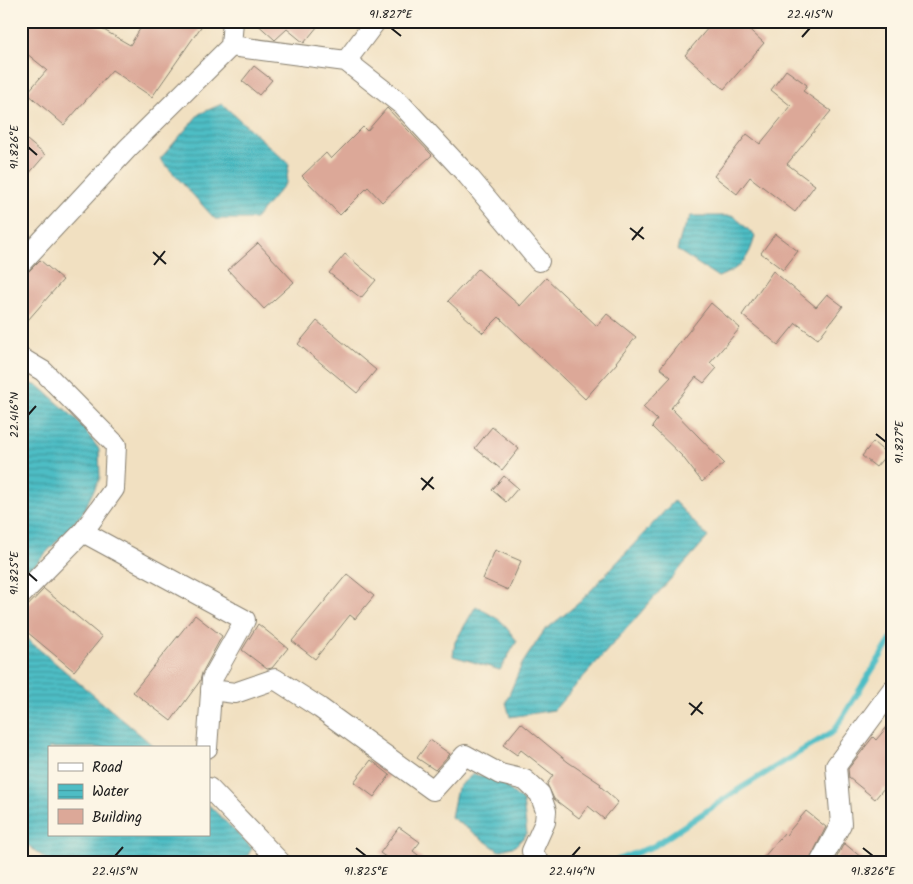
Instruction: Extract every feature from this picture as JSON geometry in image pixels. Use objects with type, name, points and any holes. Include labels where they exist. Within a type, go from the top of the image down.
[{"type":"street","points":[[21,263],[128,148],[231,46],[232,21]]},
{"type":"street","points":[[346,61],[376,21]]},
{"type":"street","points":[[231,46],[346,61],[400,104],[468,176],[539,261]]},
{"type":"street","points":[[21,358],[43,371],[116,445],[114,489],[83,532],[21,595]]},
{"type":"street","points":[[83,532],[246,620],[212,679],[207,746]]},
{"type":"street","points":[[211,690],[235,692],[275,679],[320,708],[433,790],[465,755],[500,774],[525,780],[540,794],[546,811],[545,822],[532,851],[539,863]]},
{"type":"street","points":[[820,863],[841,824],[836,766],[892,690]]},
{"type":"street","points":[[210,789],[281,863]]},
{"type":"water","points":[[222,104],[289,164],[286,183],[255,219],[215,219],[160,159],[199,114]]},
{"type":"water","points":[[691,216],[734,216],[755,236],[750,251],[743,262],[733,270],[718,277],[677,250],[682,232]]},
{"type":"water","points":[[21,380],[40,387],[77,420],[99,449],[100,478],[82,514],[21,580]]},
{"type":"water","points":[[674,501],[708,537],[554,710],[510,717],[506,702],[522,664],[544,631],[580,602]]},
{"type":"water","points":[[476,606],[501,621],[517,641],[500,670],[453,656],[455,642]]},
{"type":"water","points":[[21,634],[154,746],[48,746],[48,836],[210,836],[210,806],[252,848],[244,863],[51,863],[21,840]]},
{"type":"water","points":[[473,774],[498,780],[523,801],[527,834],[515,846],[499,851],[451,817],[457,788]]},
{"type":"building","points":[[31,21],[88,21],[130,45],[145,21],[205,21],[152,97],[112,70],[64,125],[27,93],[47,70],[21,49],[21,33]]},
{"type":"building","points":[[254,21],[322,21],[304,43],[287,29],[275,40]]},
{"type":"building","points":[[714,21],[740,21],[764,43],[724,89],[685,55]]},
{"type":"building","points":[[254,66],[272,80],[259,95],[242,81]]},
{"type":"building","points":[[786,70],[807,85],[803,91],[831,111],[787,164],[815,185],[795,212],[750,177],[737,194],[714,176],[747,134],[760,144],[791,106],[771,90]]},
{"type":"building","points":[[387,108],[432,155],[382,202],[368,187],[340,215],[302,176],[326,153],[331,159],[363,127],[367,131]]},
{"type":"building","points":[[21,135],[45,155],[21,183]]},
{"type":"building","points":[[775,234],[798,251],[783,270],[761,253]]},
{"type":"building","points":[[258,243],[294,282],[264,309],[228,270]]},
{"type":"building","points":[[345,254],[376,280],[361,298],[329,273]]},
{"type":"building","points":[[40,260],[63,280],[21,328],[21,275],[29,271]]},
{"type":"building","points":[[478,269],[520,306],[546,278],[597,326],[607,314],[636,337],[617,363],[585,399],[499,317],[483,333],[448,301]]},
{"type":"building","points":[[773,271],[816,307],[827,294],[843,306],[818,339],[796,323],[778,345],[742,315]]},
{"type":"building","points":[[711,303],[740,328],[710,363],[717,368],[704,383],[696,377],[671,408],[724,463],[702,482],[682,456],[652,427],[657,420],[643,407],[671,377],[660,368]]},
{"type":"building","points":[[317,321],[376,370],[357,393],[298,344]]},
{"type":"building","points":[[492,427],[519,449],[502,470],[475,448]]},
{"type":"building","points":[[873,442],[887,454],[876,467],[862,456]]},
{"type":"building","points":[[504,476],[518,488],[506,502],[492,490]]},
{"type":"building","points":[[495,550],[521,561],[508,590],[483,579]]},
{"type":"building","points":[[347,574],[374,596],[355,619],[350,615],[315,659],[292,641]]},
{"type":"building","points":[[44,589],[102,637],[74,671],[21,627],[21,613]]},
{"type":"building","points":[[195,615],[222,636],[202,673],[200,681],[171,721],[133,692]]},
{"type":"building","points":[[258,624],[288,648],[272,668],[267,669],[242,650]]},
{"type":"building","points":[[892,721],[892,794],[884,788],[875,799],[849,778],[848,769],[873,737],[876,740]]},
{"type":"building","points":[[521,723],[568,762],[601,784],[600,786],[618,802],[604,819],[588,806],[579,818],[554,799],[547,784],[553,775],[521,750],[517,755],[503,745]]},
{"type":"building","points":[[430,740],[450,754],[435,770],[417,758]]},
{"type":"building","points":[[371,760],[390,775],[374,797],[354,782]]},
{"type":"building","points":[[806,811],[826,827],[808,863],[759,863],[784,833],[786,835]]},
{"type":"building","points":[[399,827],[420,842],[413,851],[428,863],[394,863],[380,853]]},
{"type":"building","points":[[844,843],[868,863],[834,863]]},
{"type":"waterway","points":[[610,863],[654,846],[741,788],[834,731],[892,638]]}]
